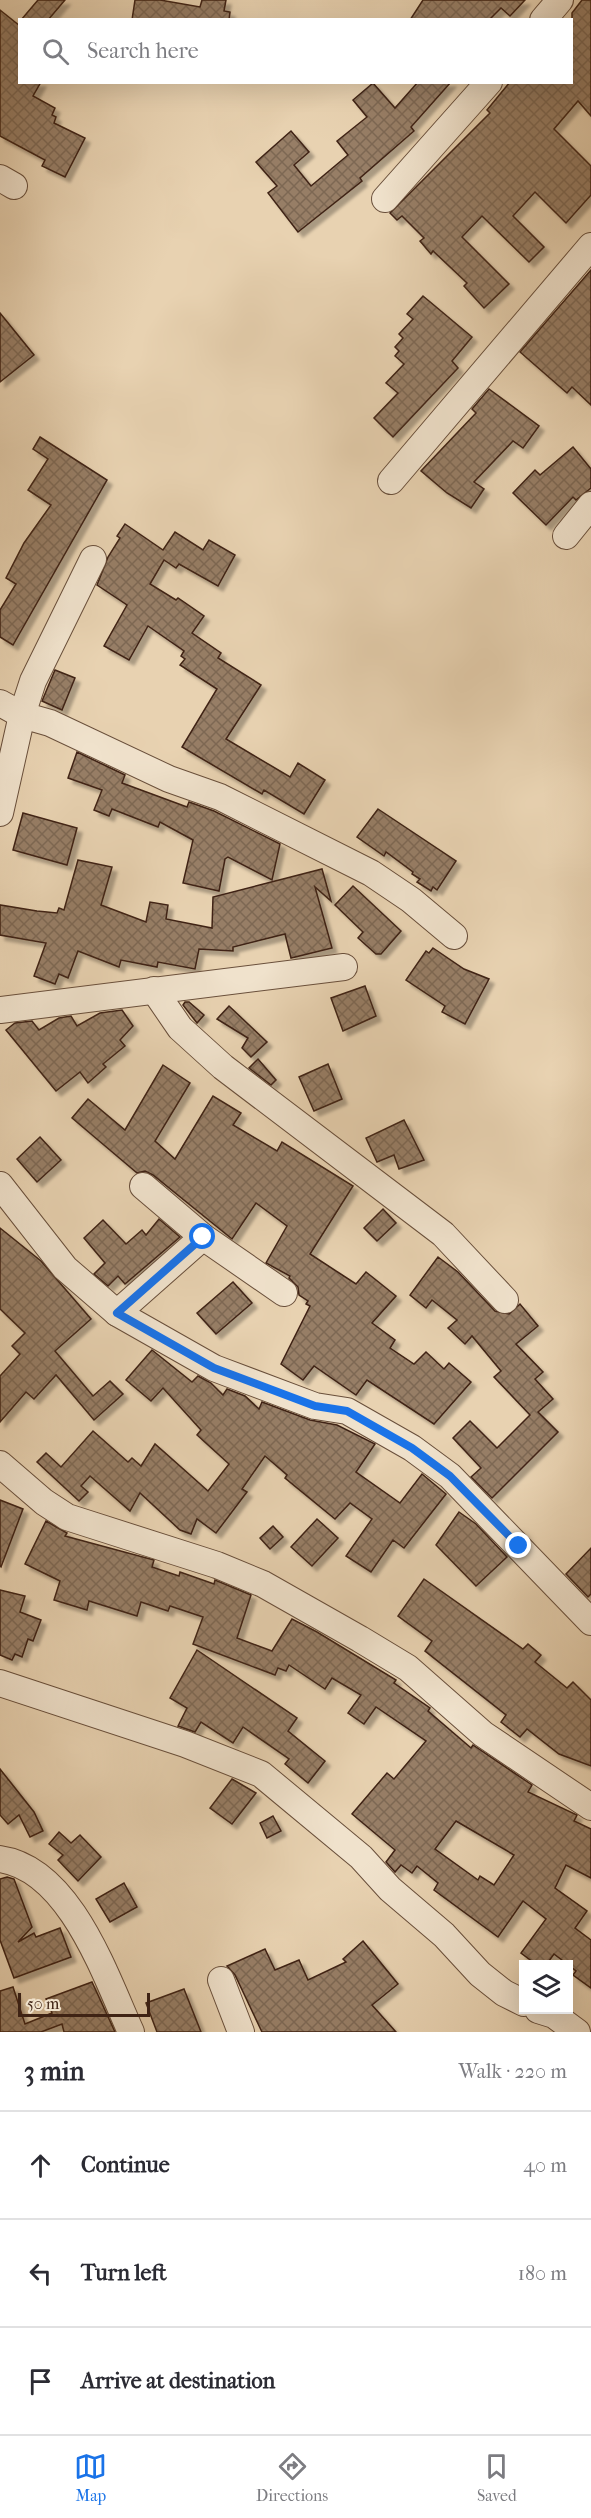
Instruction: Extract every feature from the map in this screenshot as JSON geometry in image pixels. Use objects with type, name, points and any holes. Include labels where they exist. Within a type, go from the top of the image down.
[{"type":"street","points":[[545,18],[560,0]]},
{"type":"street","points":[[385,199],[487,84]]},
{"type":"street","points":[[391,481],[591,246]]},
{"type":"street","points":[[566,536],[591,505]]},
{"type":"street","points":[[0,813],[11,709],[33,681],[93,559]]},
{"type":"street","points":[[11,709],[50,723],[169,779],[220,797],[370,873],[411,900],[454,936]]},
{"type":"street","points":[[0,1010],[344,967]]},
{"type":"street","points":[[154,990],[180,1028],[223,1067],[443,1234],[505,1300]]},
{"type":"street","points":[[0,1185],[65,1269],[117,1313],[214,1368],[315,1406],[347,1411],[412,1448],[450,1476],[591,1622]]},
{"type":"street","points":[[143,1186],[203,1237],[284,1293]]},
{"type":"street","points":[[117,1313],[203,1237]]},
{"type":"street","points":[[0,1464],[44,1502],[67,1518],[169,1548],[263,1584],[360,1639],[408,1668],[483,1734],[591,1807]]},
{"type":"street","points":[[0,1683],[185,1744],[261,1774],[354,1851],[390,1889],[444,1935],[480,1974],[504,1993],[519,2000]]},
{"type":"street","points":[[0,1859],[16,1861],[31,1869],[50,1885],[77,1919],[131,2032]]},
{"type":"street","points":[[221,1980],[241,2032]]},
{"type":"street","points":[[551,2014],[577,2032]]},
{"type":"building","points":[[38,0],[65,0],[50,18],[23,18]]},
{"type":"building","points":[[135,0],[160,0],[200,7],[202,0],[226,0],[224,11],[230,12],[229,18],[132,18]]},
{"type":"building","points":[[423,0],[525,0],[510,16],[501,8],[491,18],[411,18]]},
{"type":"building","points":[[582,0],[591,0],[591,116],[578,101],[554,129],[591,166],[591,195],[566,223],[535,192],[513,216],[544,247],[529,262],[482,216],[462,237],[509,284],[484,308],[464,286],[467,283],[433,251],[431,254],[420,241],[424,238],[402,216],[397,220],[390,213],[490,113],[487,110],[508,84],[573,84],[572,13]]},
{"type":"building","points":[[0,10],[18,24],[18,84],[40,84],[33,96],[55,108],[52,115],[56,117],[54,123],[85,138],[65,177],[42,166],[45,160],[0,136]]},
{"type":"building","points":[[374,84],[395,108],[416,84],[449,84],[411,127],[414,131],[360,178],[362,181],[298,232],[268,193],[277,186],[256,162],[291,131],[309,152],[294,165],[311,186],[348,155],[337,141],[367,117],[353,100]]},
{"type":"building","points":[[591,270],[591,405],[572,387],[567,393],[520,352]]},
{"type":"building","points":[[423,296],[472,337],[452,361],[458,368],[393,437],[374,418],[398,393],[386,383],[404,364],[395,356],[399,351],[395,347],[403,338],[399,334],[413,319],[407,314]]},
{"type":"building","points":[[0,313],[34,355],[0,382]]},
{"type":"building","points":[[489,389],[539,426],[523,448],[513,441],[474,482],[484,489],[471,508],[447,493],[421,471],[476,413],[472,409]]},
{"type":"building","points":[[40,437],[107,480],[13,645],[0,637],[0,610],[16,584],[6,578],[24,543],[51,505],[28,490],[48,459],[33,449]]},
{"type":"building","points":[[573,447],[591,469],[591,488],[576,500],[573,497],[546,525],[513,493],[535,470],[540,475]]},
{"type":"building","points":[[125,524],[163,550],[175,532],[203,550],[209,540],[235,555],[218,586],[179,564],[176,568],[164,560],[150,584],[176,600],[178,598],[204,616],[192,633],[221,653],[218,658],[261,685],[226,739],[290,777],[298,763],[325,780],[304,814],[264,790],[262,794],[182,747],[217,689],[180,665],[185,659],[181,656],[184,651],[148,626],[129,660],[104,646],[127,605],[97,585],[108,557],[120,538],[117,536]]},
{"type":"building","points":[[55,670],[75,678],[62,710],[42,701]]},
{"type":"building","points":[[77,752],[125,775],[122,783],[187,807],[189,802],[214,811],[280,844],[272,880],[228,857],[225,859],[219,891],[183,883],[193,840],[160,822],[158,827],[112,809],[109,816],[94,810],[102,790],[68,778]]},
{"type":"building","points":[[378,809],[456,861],[437,890],[433,887],[431,891],[417,882],[420,879],[412,874],[413,872],[386,852],[384,856],[357,837]]},
{"type":"building","points":[[23,813],[77,828],[67,865],[13,850]]},
{"type":"building","points":[[78,860],[112,867],[101,905],[146,922],[150,902],[168,905],[166,919],[212,928],[213,897],[322,869],[331,901],[315,887],[332,948],[291,958],[285,934],[233,947],[233,951],[199,949],[195,969],[158,962],[157,967],[121,960],[119,967],[78,951],[68,978],[59,974],[55,984],[34,976],[46,943],[0,935],[0,905],[57,913],[59,908],[64,910]]},
{"type":"building","points":[[353,886],[401,931],[381,954],[376,954],[358,938],[363,932],[335,905]]},
{"type":"building","points":[[433,948],[464,969],[489,979],[465,1024],[442,1012],[445,1006],[406,980],[426,951],[429,953]]},
{"type":"building","points":[[365,986],[376,1016],[343,1031],[331,998]]},
{"type":"building","points":[[189,1002],[204,1015],[197,1023],[183,1005]]},
{"type":"building","points":[[229,1006],[267,1042],[251,1057],[242,1048],[248,1038],[217,1019]]},
{"type":"building","points":[[122,1010],[133,1026],[120,1040],[125,1046],[103,1064],[106,1067],[88,1083],[80,1072],[56,1091],[6,1030],[15,1023],[32,1021],[39,1030],[59,1018],[71,1016],[77,1026],[100,1013]]},
{"type":"building","points":[[258,1059],[276,1080],[271,1085],[249,1068]]},
{"type":"building","points":[[328,1064],[342,1099],[314,1111],[299,1077]]},
{"type":"building","points":[[163,1065],[190,1083],[155,1141],[175,1159],[213,1096],[241,1113],[233,1125],[277,1151],[282,1142],[353,1186],[310,1254],[356,1284],[366,1272],[396,1296],[372,1323],[395,1340],[390,1348],[414,1364],[426,1352],[444,1369],[449,1363],[471,1382],[434,1424],[367,1380],[356,1395],[314,1366],[303,1380],[281,1364],[310,1306],[306,1304],[308,1301],[299,1295],[298,1287],[289,1278],[290,1276],[266,1263],[287,1226],[256,1203],[232,1239],[153,1175],[145,1171],[137,1173],[72,1118],[88,1099],[125,1130]]},
{"type":"building","points":[[404,1120],[424,1160],[399,1169],[394,1155],[377,1162],[366,1138]]},
{"type":"building","points":[[40,1137],[61,1160],[37,1182],[17,1159]]},
{"type":"building","points":[[383,1209],[396,1223],[377,1241],[364,1228]]},
{"type":"building","points":[[159,1219],[180,1237],[125,1284],[118,1276],[108,1286],[94,1274],[105,1263],[84,1238],[103,1220],[126,1244],[142,1230],[146,1235]]},
{"type":"building","points":[[0,1228],[41,1261],[91,1319],[55,1351],[93,1396],[110,1381],[123,1394],[94,1420],[56,1375],[34,1399],[26,1392],[0,1422],[0,1376],[20,1354],[12,1346],[25,1333],[0,1309]]},
{"type":"building","points":[[438,1257],[458,1272],[495,1311],[509,1314],[520,1304],[538,1326],[516,1344],[543,1372],[535,1379],[553,1399],[538,1412],[558,1432],[492,1498],[471,1477],[481,1468],[453,1438],[470,1421],[497,1448],[530,1415],[494,1377],[501,1371],[472,1336],[465,1344],[448,1328],[457,1320],[432,1300],[426,1308],[410,1295]]},
{"type":"building","points":[[233,1282],[252,1303],[216,1334],[197,1313]]},
{"type":"building","points":[[152,1350],[192,1382],[198,1376],[211,1383],[223,1395],[227,1389],[245,1396],[259,1409],[262,1402],[310,1420],[337,1425],[375,1444],[356,1472],[400,1503],[422,1474],[446,1494],[404,1548],[393,1540],[371,1572],[346,1556],[372,1519],[350,1503],[335,1519],[285,1478],[287,1475],[265,1456],[242,1489],[247,1492],[216,1533],[197,1519],[191,1534],[180,1530],[140,1493],[130,1511],[90,1476],[81,1486],[88,1492],[79,1501],[37,1462],[46,1453],[61,1467],[93,1431],[128,1462],[132,1458],[141,1466],[155,1444],[208,1491],[229,1464],[197,1435],[201,1430],[163,1388],[151,1401],[126,1380]]},
{"type":"building","points":[[0,1500],[23,1509],[1,1567],[0,1566]]},
{"type":"building","points":[[459,1512],[476,1524],[507,1557],[476,1586],[436,1545]]},
{"type":"building","points":[[317,1519],[338,1538],[312,1566],[291,1547]]},
{"type":"building","points":[[46,1521],[67,1533],[65,1536],[154,1560],[152,1567],[179,1576],[180,1572],[214,1584],[215,1580],[251,1595],[237,1638],[272,1651],[292,1619],[317,1632],[396,1680],[394,1683],[430,1708],[428,1711],[471,1748],[473,1745],[532,1785],[528,1792],[577,1815],[574,1821],[591,1829],[591,1878],[566,1865],[555,1888],[587,1911],[575,1928],[591,1940],[591,1988],[573,1975],[576,1971],[573,1969],[573,1960],[562,1960],[554,1954],[550,1960],[530,1960],[521,1953],[546,1919],[523,1901],[498,1937],[434,1890],[438,1883],[417,1866],[412,1873],[401,1865],[395,1872],[386,1862],[395,1850],[352,1814],[387,1773],[394,1779],[426,1741],[376,1707],[364,1724],[348,1713],[361,1695],[332,1678],[325,1689],[289,1665],[286,1671],[278,1668],[275,1675],[193,1644],[203,1617],[170,1606],[168,1611],[141,1602],[137,1616],[89,1601],[87,1610],[54,1600],[60,1581],[25,1564]],"holes":[[[456,1821],[514,1855],[494,1885],[480,1876],[478,1880],[435,1849]]]},
{"type":"building","points":[[273,1526],[283,1537],[270,1549],[260,1538]]},
{"type":"building","points":[[591,1548],[591,1594],[588,1597],[566,1574]]},
{"type":"building","points":[[424,1579],[523,1649],[528,1644],[541,1655],[535,1662],[567,1688],[573,1682],[591,1700],[591,1766],[559,1754],[527,1729],[520,1737],[501,1722],[506,1715],[425,1651],[432,1641],[398,1616]]},
{"type":"building","points":[[0,1590],[25,1596],[20,1612],[41,1620],[33,1641],[28,1639],[22,1657],[15,1654],[12,1660],[0,1655]]},
{"type":"building","points":[[197,1650],[297,1718],[288,1731],[325,1761],[308,1783],[285,1764],[289,1759],[243,1727],[233,1743],[201,1722],[195,1732],[178,1726],[187,1708],[170,1698]]},
{"type":"building","points":[[0,1769],[34,1812],[43,1831],[30,1837],[19,1815],[8,1824],[0,1815]]},
{"type":"building","points":[[232,1779],[256,1793],[232,1824],[210,1808]]},
{"type":"building","points":[[273,1816],[281,1831],[267,1838],[260,1823]]},
{"type":"building","points":[[59,1832],[71,1843],[80,1835],[101,1857],[78,1881],[58,1860],[63,1855],[49,1844]]},
{"type":"building","points":[[7,1877],[14,1879],[32,1927],[18,1942],[34,1933],[36,1937],[60,1928],[71,1957],[14,1978],[0,1940],[0,1879]]},
{"type":"building","points":[[124,1883],[137,1907],[110,1922],[96,1899]]},
{"type":"building","points":[[363,1941],[398,1984],[372,2005],[396,2032],[262,2032],[235,1975],[227,1966],[265,1949],[275,1970],[299,1960],[308,1980],[346,1962],[343,1959]]},
{"type":"building","points":[[92,1982],[115,2032],[64,2032],[62,2024],[41,2032],[0,2032],[0,1991],[13,1987],[25,2024],[52,2013],[46,1999]]},
{"type":"building","points":[[184,1989],[201,2032],[157,2032],[146,2003]]},
{"type":"route","points":[[203,1237],[117,1313],[214,1368],[315,1406],[347,1411],[412,1448],[450,1476],[519,1546]]}]
